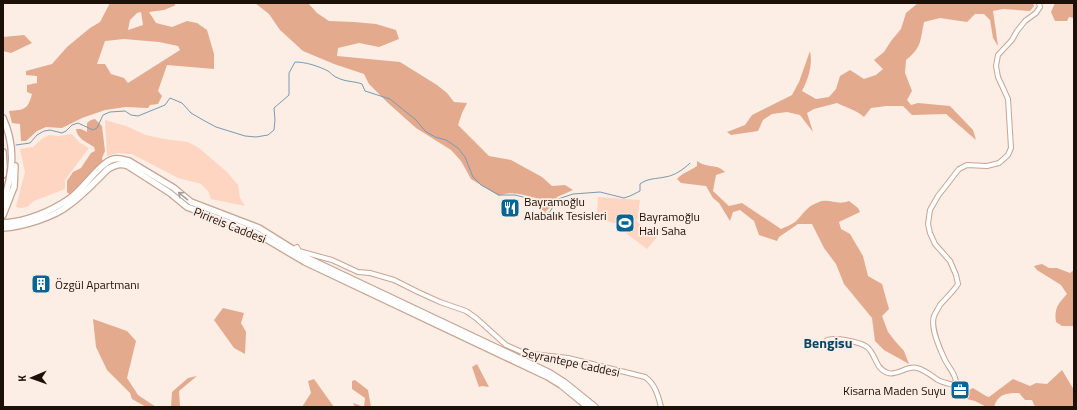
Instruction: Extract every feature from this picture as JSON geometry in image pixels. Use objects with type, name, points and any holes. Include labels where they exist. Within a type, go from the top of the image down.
[{"type":"main road","points":[[3,118],[8,130],[16,168],[14,187],[3,215]]},
{"type":"main road","points":[[3,203],[9,186],[12,167],[11,148]]},
{"type":"main road","points":[[3,152],[3,175]]},
{"type":"main road","name":"Pirireis Caddesi","points":[[3,223],[22,220],[56,207],[71,198],[106,163],[116,158],[129,161],[174,188],[191,202],[259,228],[294,250]]},
{"type":"main road","name":"Pirireis Caddesi","points":[[3,228],[13,228],[24,225],[69,206],[108,169],[115,165],[121,164],[128,166],[170,193],[187,207],[256,233],[294,250]]},
{"type":"main road","points":[[294,250],[305,262],[548,377],[561,385],[588,407]]},
{"type":"main road","points":[[294,250],[307,258],[550,373],[564,382],[594,407]]},
{"type":"street","points":[[826,341],[833,339],[852,342],[866,347],[870,351],[877,365],[884,372],[900,372],[911,368],[916,368],[940,381],[953,385],[956,382],[955,376],[946,361],[935,336],[933,322],[934,316],[941,305],[958,284],[950,261],[935,244],[930,233],[928,224],[930,210],[938,196],[959,169],[967,165],[987,166],[999,163],[1008,155],[1011,148],[1008,99],[998,77],[996,66],[998,55],[1012,40],[1025,21],[1036,14],[1040,7],[1039,3]]},
{"type":"street","name":"Seyrantepe Caddesi","points":[[294,250],[332,260],[358,272],[370,273],[394,280],[440,302],[466,311],[506,345],[524,353],[568,358],[645,377],[651,382],[658,394],[662,407]]},
{"type":"shaded area","points":[[110,3],[172,3],[176,5],[164,10],[149,12],[156,23],[172,27],[187,21],[197,23],[207,30],[214,54],[214,69],[167,65],[158,91],[162,96],[158,104],[150,105],[148,108],[126,107],[105,110],[82,118],[62,128],[46,127],[37,131],[26,141],[21,141],[20,124],[12,123],[9,111],[25,108],[29,103],[32,94],[27,92],[27,85],[37,83],[37,76],[26,75],[26,71],[52,64],[67,47],[90,28],[100,22]],"holes":[[[141,12],[143,25],[128,30],[130,20],[137,13]],[[124,39],[159,42],[178,46],[180,50],[128,83],[124,78],[111,74],[105,64],[97,64],[105,41]]]},
{"type":"shaded area","points":[[255,3],[308,3],[317,13],[329,21],[376,24],[396,30],[399,39],[379,47],[359,43],[338,48],[337,56],[400,62],[437,85],[447,93],[454,102],[467,103],[458,125],[489,156],[511,160],[542,177],[552,186],[565,185],[573,190],[557,197],[554,204],[545,212],[540,208],[536,198],[513,193],[499,196],[471,179],[461,161],[451,150],[416,128],[369,84],[364,74],[334,64],[303,51],[280,30],[269,14]]},
{"type":"shaded area","points":[[918,3],[1033,3],[1034,6],[1030,11],[1003,9],[993,11],[998,46],[993,38],[990,20],[984,14],[975,14],[967,22],[940,18],[924,22],[920,43],[915,51],[906,60],[905,73],[912,91],[907,100],[911,105],[918,103],[950,106],[973,130],[976,140],[946,114],[912,115],[903,106],[886,106],[871,108],[864,117],[837,103],[814,109],[807,113],[813,132],[800,115],[787,112],[772,114],[763,120],[758,131],[731,135],[727,132],[745,125],[752,115],[792,95],[799,82],[810,51],[811,61],[809,72],[802,91],[816,99],[829,97],[836,89],[840,76],[850,70],[864,79],[876,75],[883,69],[874,60],[884,52],[901,29],[906,13]]},
{"type":"shaded area","points":[[1055,3],[1074,3],[1074,18],[1069,17],[1067,21],[1055,21],[1051,12]]},
{"type":"shaded area","points":[[24,35],[32,43],[11,53],[3,51],[3,37]]},
{"type":"shaded area","points":[[95,119],[102,126],[105,151],[102,158],[103,163],[71,196],[67,192],[67,181],[73,172],[81,168],[91,153],[95,151],[94,147],[80,138],[76,129],[81,129],[87,132],[87,123]]},
{"type":"shaded area","points":[[105,120],[126,126],[146,135],[188,142],[199,148],[227,172],[238,185],[240,198],[245,206],[211,199],[208,191],[201,184],[178,178],[132,154],[117,153],[107,156]]},
{"type":"shaded area","points":[[72,134],[79,142],[89,148],[65,180],[65,189],[34,201],[27,207],[16,207],[25,172],[20,149],[33,147],[49,135],[58,136]]},
{"type":"shaded area","points":[[697,161],[705,165],[722,169],[725,172],[716,175],[713,191],[729,206],[742,203],[781,229],[795,222],[808,208],[819,202],[827,201],[841,203],[849,201],[858,208],[860,212],[839,222],[841,229],[850,234],[863,256],[868,276],[882,284],[889,309],[882,316],[888,332],[904,351],[909,364],[884,350],[875,341],[872,318],[844,284],[836,264],[824,248],[812,224],[798,224],[779,237],[777,241],[759,235],[754,221],[740,210],[733,212],[730,221],[706,186],[681,183],[677,179],[697,166]]},
{"type":"shaded area","name":"Bayramoğlu Halı Saha","points":[[598,197],[640,200],[637,222],[657,237],[647,249],[626,233],[621,226],[606,221],[606,216],[597,215]]},
{"type":"shaded area","points":[[1042,264],[1049,268],[1057,268],[1070,273],[1074,270],[1074,326],[1062,326],[1056,322],[1057,306],[1067,294],[1061,285],[1037,270],[1034,266]]},
{"type":"shaded area","points":[[223,308],[244,313],[241,323],[246,332],[245,354],[234,348],[214,320]]},
{"type":"shaded area","points":[[93,319],[127,331],[136,341],[127,378],[138,395],[156,407],[146,407],[132,399],[130,393],[107,370],[96,347]]},
{"type":"shaded area","points":[[477,364],[489,387],[479,387],[472,367]]},
{"type":"shaded area","points":[[1062,370],[1074,390],[1074,407],[1037,407],[1034,405],[1032,400],[1025,400],[1019,393],[1003,395],[998,399],[994,407],[986,406],[963,397],[973,388],[989,397],[1013,379],[1030,386],[1036,383],[1047,384]]},
{"type":"shaded area","points":[[197,376],[179,391],[180,407],[171,407],[172,392],[188,378]]},
{"type":"shaded area","points":[[314,379],[334,407],[302,407],[311,393],[308,381]]},
{"type":"shaded area","points":[[355,380],[368,390],[371,407],[364,407],[365,398],[352,389],[352,381]]},
{"type":"shaded area","points":[[353,403],[364,407],[355,407]]},
{"type":"waterway","points":[[16,145],[30,143],[37,135],[44,131],[50,130],[62,133],[72,125],[78,123],[93,130],[97,128],[103,115],[110,112],[125,111],[131,115],[138,116],[165,105],[170,98],[182,103],[191,113],[216,127],[245,136],[256,137],[268,135],[274,130],[274,108],[289,95],[289,73],[295,62],[299,62],[320,67],[335,77],[362,84],[365,91],[390,99],[416,120],[425,131],[435,137],[446,140],[458,148],[465,157],[473,177],[481,185],[499,195],[515,195],[535,200],[543,213],[549,213],[558,199],[573,194],[600,192],[624,198],[630,196],[640,191],[640,184],[643,182],[675,174],[690,163]]},
{"type":"place","name":"Bayramoğlu Alabalık Tesisleri","points":[[510,208]]},
{"type":"place","name":"Bayramoğlu Halı Saha","points":[[625,223]]},
{"type":"place","name":"Özgül Apartmanı","points":[[41,284]]},
{"type":"place","name":"Kisarna Maden Suyu","points":[[960,390]]},
{"type":"district","name":"Bengisu","points":[[828,342]]}]
